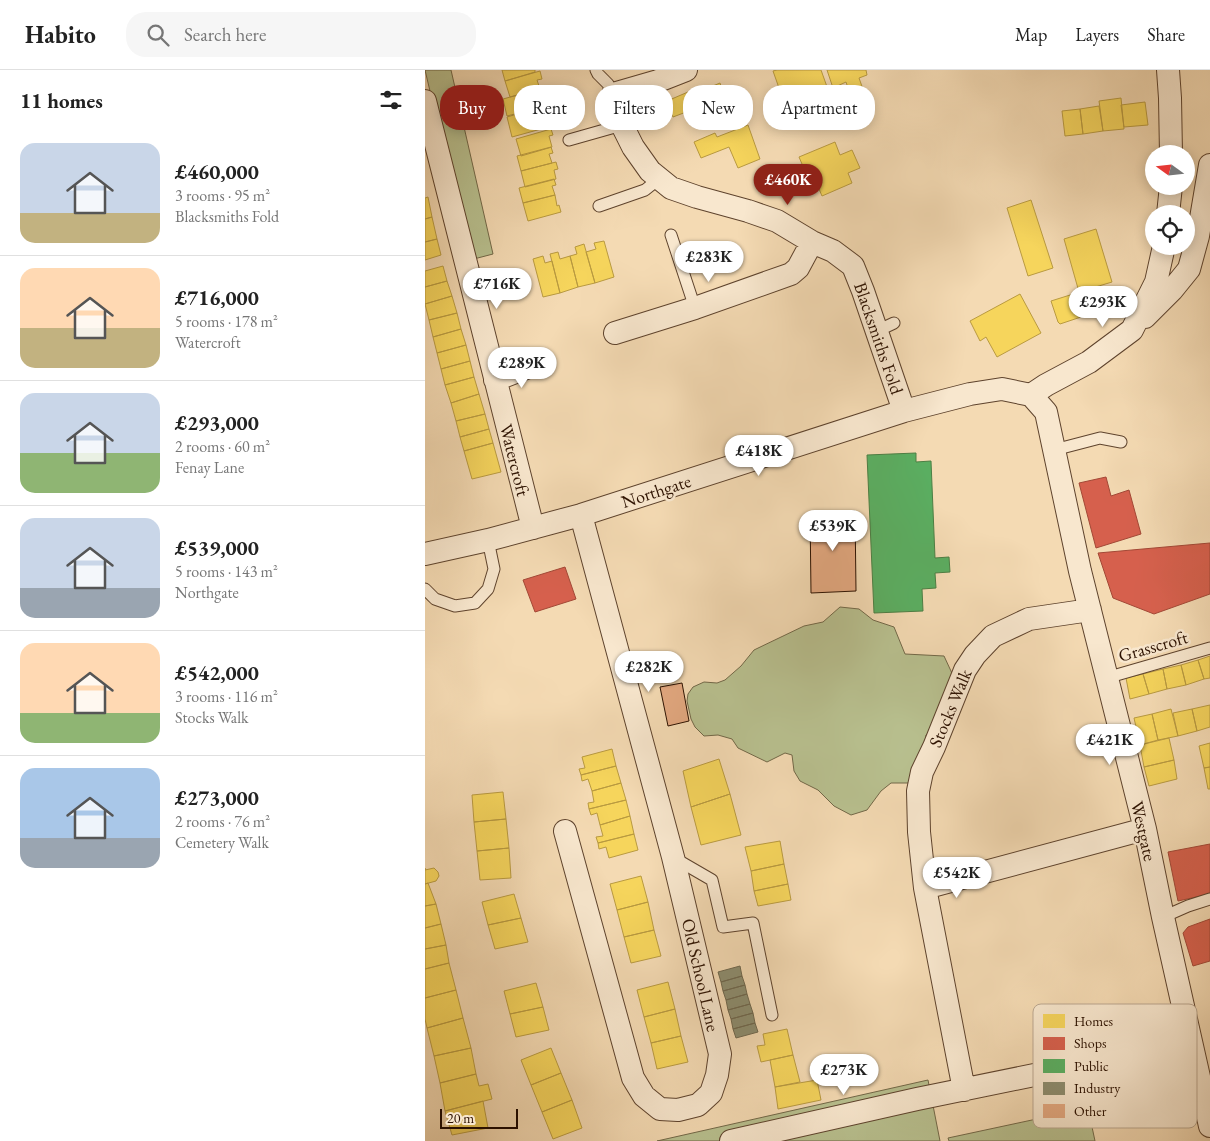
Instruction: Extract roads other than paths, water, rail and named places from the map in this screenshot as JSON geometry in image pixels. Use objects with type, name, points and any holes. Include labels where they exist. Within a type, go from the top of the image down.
[{"type":"street","points":[[644,85],[686,70]]},
{"type":"street","points":[[1168,70],[1171,145]]},
{"type":"street","name":"Watercroft","points":[[425,101],[533,528]]},
{"type":"street","name":"Blacksmiths Fold","points":[[624,130],[633,147],[650,171],[671,188],[777,221],[812,242],[833,251],[853,266],[863,291],[886,327],[904,411]]},
{"type":"street","points":[[1031,395],[1089,362],[1132,330],[1172,290],[1189,269],[1198,236],[1210,165]]},
{"type":"street","points":[[615,334],[791,274],[798,268],[812,242]]},
{"type":"street","points":[[1132,330],[1156,282],[1161,255]]},
{"type":"street","points":[[495,380],[536,364]]},
{"type":"street","name":"Northgate","points":[[425,554],[488,540],[581,515],[904,411],[970,394],[1001,389],[1031,395]]},
{"type":"street","name":"Westgate","points":[[1031,395],[1045,412],[1080,570],[1145,829],[1182,1004]]},
{"type":"street","name":"Old School Lane","points":[[565,831],[633,1078],[644,1096],[660,1109],[678,1110],[698,1105],[711,1093],[717,1075],[719,1054],[673,857],[581,515]]},
{"type":"street","name":"Stocks Walk","points":[[964,1090],[925,888],[919,832],[918,791],[923,772],[965,670],[975,655],[993,636],[1029,619],[1090,610]]},
{"type":"street","points":[[925,888],[1145,829]]},
{"type":"street","name":"Westgate","points":[[1197,1055],[1204,1068],[1210,1126]]},
{"type":"street","points":[[731,1141],[917,1099],[1033,1076]]},
{"type":"lane","points":[[596,70],[608,85]]},
{"type":"lane","points":[[569,140],[607,130]]},
{"type":"lane","points":[[599,206],[645,190],[660,178]]},
{"type":"lane","points":[[671,235],[695,308]]},
{"type":"lane","points":[[1054,450],[1100,438],[1121,442]]},
{"type":"lane","points":[[425,589],[435,599],[455,606],[475,603],[488,589],[494,569],[488,540]]},
{"type":"lane","name":"Grasscroft","points":[[1106,678],[1210,648]]},
{"type":"lane","points":[[673,857],[712,880],[723,926],[753,922],[773,1015]]},
{"type":"lane","points":[[1163,917],[1210,899]]}]
